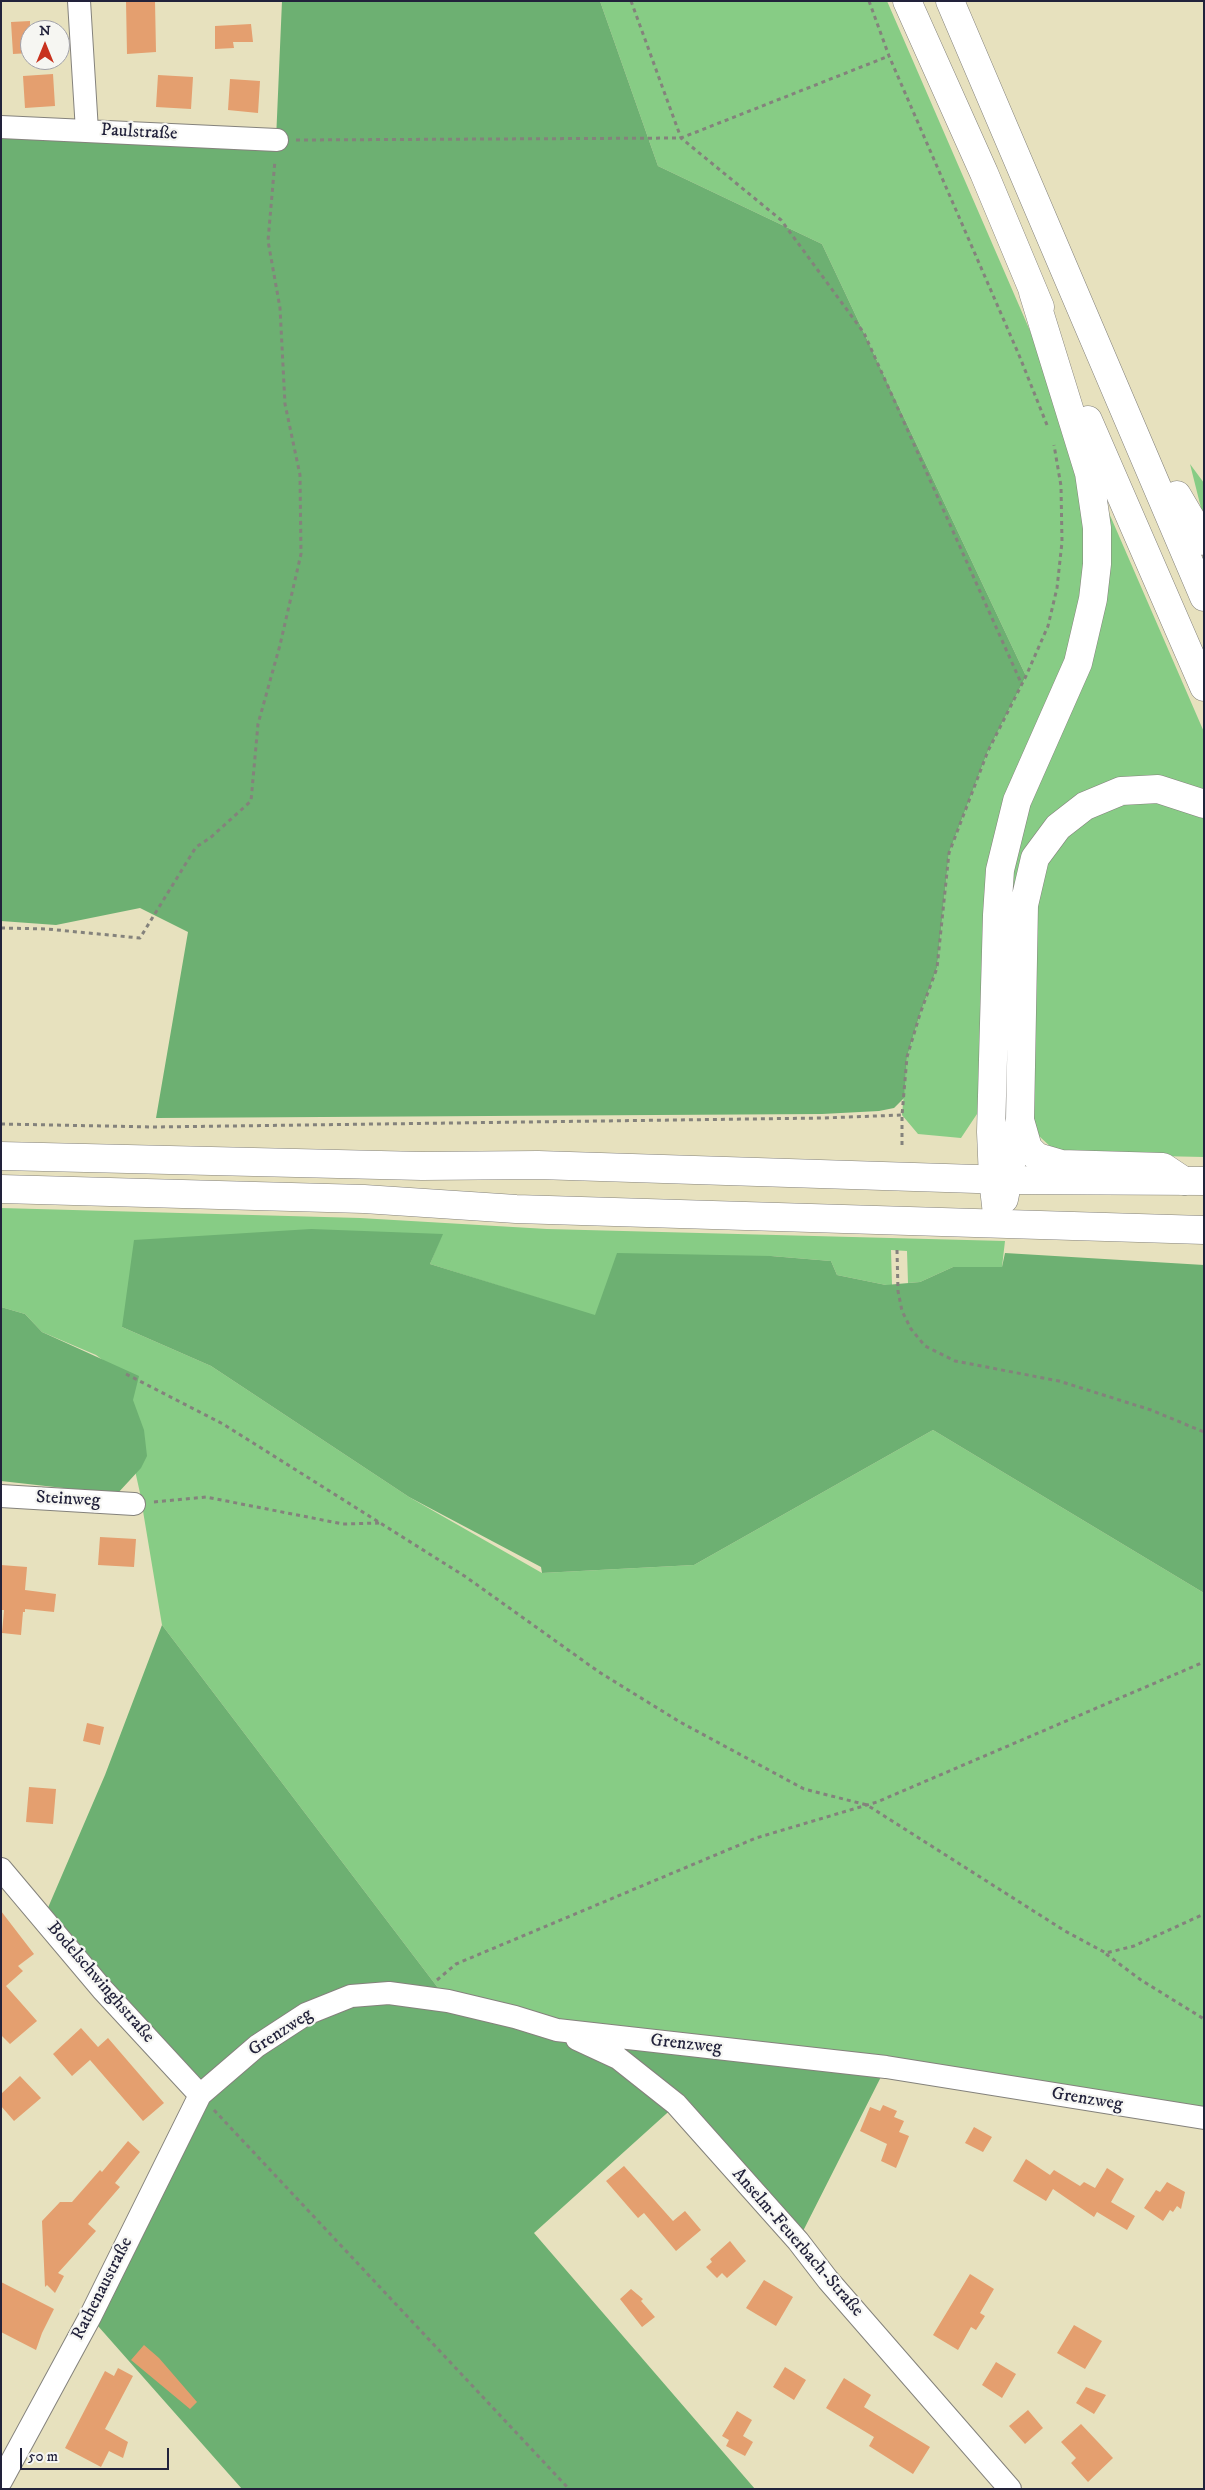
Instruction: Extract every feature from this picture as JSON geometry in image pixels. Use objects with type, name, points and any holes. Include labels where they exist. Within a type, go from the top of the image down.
[{"type":"main road","points":[[907,1],[984,173],[1033,292],[1204,687]]},
{"type":"main road","points":[[950,1],[1204,597]]},
{"type":"main road","points":[[1001,1180],[991,1132],[1000,870],[1017,801],[1078,663],[1093,599],[1096,564],[1097,528],[1089,474],[1033,292]]},
{"type":"main road","points":[[1144,456],[1170,480],[1204,541]]},
{"type":"main road","points":[[998,1223],[1001,1180],[1020,1120],[1024,905],[1035,858],[1058,827],[1085,806],[1121,792],[1158,789],[1204,804]]},
{"type":"main road","points":[[1020,1120],[1028,1148],[1036,1156],[1044,1159],[1061,1164],[1163,1167],[1194,1181]]},
{"type":"main road","points":[[1,1156],[412,1166],[538,1165],[1001,1180],[1194,1181]]},
{"type":"main road","points":[[1,1189],[364,1198],[516,1208],[1204,1230]]},
{"type":"street","points":[[79,1],[87,130]]},
{"type":"street","name":"Paulstraße","points":[[1,127],[277,140]]},
{"type":"street","name":"Steinweg","points":[[1,1496],[134,1504]]},
{"type":"street","name":"Bodelschwinghstraße","points":[[1,1869],[102,1989],[200,2095]]},
{"type":"street","name":"Grenzweg","points":[[200,2095],[257,2046],[306,2014],[351,1996],[389,1993],[429,1998],[515,2017],[557,2030],[886,2067],[1204,2118]]},
{"type":"street","name":"Anselm-Feuerbach-Straße","points":[[557,2030],[618,2058],[676,2104],[798,2241],[828,2280],[1010,2489]]},
{"type":"street","name":"Rathenaustraße","points":[[1,2481],[90,2317],[200,2095]]},
{"type":"path","points":[[631,1],[681,138],[782,220],[864,332],[1022,685]]},
{"type":"path","points":[[869,1],[889,56],[1020,355],[1049,429]]},
{"type":"path","points":[[1,928],[47,929],[140,938],[196,847],[210,838],[250,801],[258,724],[280,645],[301,554],[300,475],[285,404],[280,308],[268,241],[277,140],[681,138],[889,56]]},
{"type":"path","points":[[902,1145],[902,1115],[907,1057],[937,968],[949,853],[988,751],[1022,685],[1048,626],[1057,588],[1062,542],[1061,486],[1052,438]]},
{"type":"path","points":[[1,1124],[155,1127],[822,1118],[902,1115]]},
{"type":"path","points":[[897,1250],[898,1291],[902,1311],[911,1330],[925,1346],[955,1361],[1059,1381],[1152,1410],[1204,1432]]},
{"type":"path","points":[[126,1374],[224,1424],[466,1577],[599,1672],[680,1722],[804,1789],[867,1805],[1065,1931],[1106,1953],[1142,1980],[1204,2020]]},
{"type":"path","points":[[134,1504],[206,1497],[343,1524],[380,1523]]},
{"type":"path","points":[[429,1998],[439,1976],[456,1964],[756,1838],[867,1805],[1204,1662]]},
{"type":"path","points":[[1106,1953],[1134,1946],[1204,1914]]},
{"type":"path","points":[[200,2095],[569,2489]]},
{"type":"green space","points":[[282,1],[600,1],[658,166],[822,244],[1026,676],[988,751],[949,853],[937,968],[907,1057],[904,1098],[894,1108],[879,1111],[822,1114],[156,1118],[188,932],[140,908],[56,925],[1,921],[1,134],[276,140]]},
{"type":"green space","points":[[600,1],[887,1],[1204,732],[1204,1157],[1064,1154],[1053,1149],[1039,1136],[1031,1114],[977,1114],[961,1138],[918,1134],[902,1115],[907,1057],[937,968],[949,853],[988,751],[1026,676],[822,244],[658,166]]},
{"type":"green space","points":[[1190,464],[1204,483],[1204,520]]},
{"type":"green space","points":[[1,1208],[360,1218],[547,1229],[1005,1241],[1002,1267],[953,1267],[920,1282],[908,1283],[907,1251],[891,1250],[892,1285],[837,1275],[831,1261],[771,1256],[595,1316],[430,1264],[442,1234],[122,1327],[211,1366],[409,1497],[542,1573],[694,1565],[933,1430],[1204,1593],[1204,2118],[557,2030],[448,2001],[162,1625],[140,1493],[112,1367],[96,1355],[42,1332],[25,1314],[1,1307]]},
{"type":"green space","points":[[311,1229],[443,1234],[430,1264],[595,1315],[617,1253],[771,1256],[831,1261],[837,1275],[886,1285],[920,1282],[953,1267],[1002,1267],[1005,1253],[1204,1265],[1204,1593],[933,1430],[694,1565],[542,1573],[541,1567],[409,1497],[211,1366],[122,1327],[134,1240]]},
{"type":"green space","points":[[1,1307],[25,1314],[42,1332],[139,1376],[133,1400],[144,1430],[147,1456],[141,1468],[117,1494],[1,1481]]},
{"type":"green space","points":[[162,1625],[448,2001],[557,2030],[886,2067],[798,2241],[676,2105],[534,2233],[755,2489],[242,2489],[90,2317],[200,2095],[44,1917],[105,1775]]},
{"type":"building","points":[[126,1],[155,1],[156,52],[127,54]]},
{"type":"building","points":[[11,22],[20,22],[20,54],[13,54]]},
{"type":"building","points":[[251,24],[253,42],[233,42],[234,48],[215,49],[215,26]]},
{"type":"building","points":[[53,74],[55,106],[25,108],[23,76]]},
{"type":"building","points":[[158,75],[193,77],[191,109],[156,107]]},
{"type":"building","points":[[230,79],[260,81],[258,113],[228,110]]},
{"type":"building","points":[[100,1537],[136,1539],[134,1567],[98,1565]]},
{"type":"building","points":[[1,1565],[27,1567],[25,1590],[56,1594],[54,1612],[25,1609],[25,1612],[23,1612],[21,1635],[2,1633],[4,1610],[1,1610]]},
{"type":"building","points":[[87,1723],[104,1727],[100,1745],[83,1741]]},
{"type":"building","points":[[29,1787],[56,1789],[53,1824],[26,1822]]},
{"type":"building","points":[[1,1911],[34,1954],[18,1966],[23,1971],[6,1986],[37,2021],[10,2044],[1,2035]]},
{"type":"building","points":[[81,2028],[98,2047],[108,2038],[164,2103],[143,2121],[90,2060],[72,2076],[53,2054]]},
{"type":"building","points":[[20,2076],[41,2098],[14,2121],[1,2106],[1,2094]]},
{"type":"building","points":[[883,2105],[897,2111],[894,2117],[904,2121],[899,2132],[909,2136],[896,2168],[881,2161],[887,2144],[860,2131],[870,2107],[880,2111]]},
{"type":"building","points":[[974,2127],[992,2137],[983,2152],[965,2143]]},
{"type":"building","points":[[128,2141],[140,2152],[115,2183],[120,2187],[88,2224],[96,2231],[58,2273],[64,2276],[55,2293],[47,2285],[45,2287],[42,2221],[60,2202],[72,2202],[100,2170],[102,2172]]},
{"type":"building","points":[[1026,2159],[1050,2175],[1054,2170],[1080,2186],[1084,2182],[1095,2188],[1107,2168],[1124,2179],[1111,2202],[1135,2216],[1127,2230],[1097,2212],[1094,2217],[1053,2189],[1046,2201],[1013,2181]]},
{"type":"building","points":[[624,2166],[673,2221],[685,2211],[701,2230],[676,2251],[644,2213],[638,2218],[606,2181]]},
{"type":"building","points":[[1167,2182],[1185,2192],[1181,2209],[1177,2206],[1173,2212],[1170,2210],[1163,2221],[1144,2208],[1156,2190],[1160,2192]]},
{"type":"building","points":[[730,2241],[746,2261],[727,2278],[722,2273],[717,2278],[706,2267],[712,2262],[710,2259]]},
{"type":"building","points":[[970,2274],[994,2289],[980,2313],[985,2316],[976,2330],[971,2327],[958,2350],[933,2335]]},
{"type":"building","points":[[764,2280],[793,2297],[776,2326],[746,2308]]},
{"type":"building","points":[[1,2282],[54,2309],[36,2350],[1,2332]]},
{"type":"building","points":[[631,2289],[643,2299],[641,2301],[655,2317],[642,2327],[620,2299]]},
{"type":"building","points":[[1074,2325],[1102,2341],[1085,2369],[1057,2353]]},
{"type":"building","points":[[144,2345],[159,2358],[197,2402],[190,2409],[131,2360]]},
{"type":"building","points":[[996,2362],[1016,2374],[1002,2398],[982,2385]]},
{"type":"building","points":[[785,2367],[806,2380],[794,2400],[773,2387]]},
{"type":"building","points":[[118,2368],[133,2376],[105,2429],[128,2442],[123,2458],[109,2451],[101,2467],[65,2448],[105,2371],[114,2376]]},
{"type":"building","points":[[844,2378],[871,2395],[864,2407],[930,2447],[913,2474],[869,2446],[874,2437],[826,2408]]},
{"type":"building","points":[[1086,2387],[1106,2395],[1094,2414],[1076,2403]]},
{"type":"building","points":[[1028,2410],[1043,2428],[1025,2444],[1009,2426]]},
{"type":"building","points":[[737,2411],[752,2420],[743,2436],[753,2442],[745,2456],[726,2446],[729,2440],[722,2436]]},
{"type":"building","points":[[1081,2424],[1113,2458],[1088,2482],[1071,2463],[1076,2458],[1061,2442]]}]
